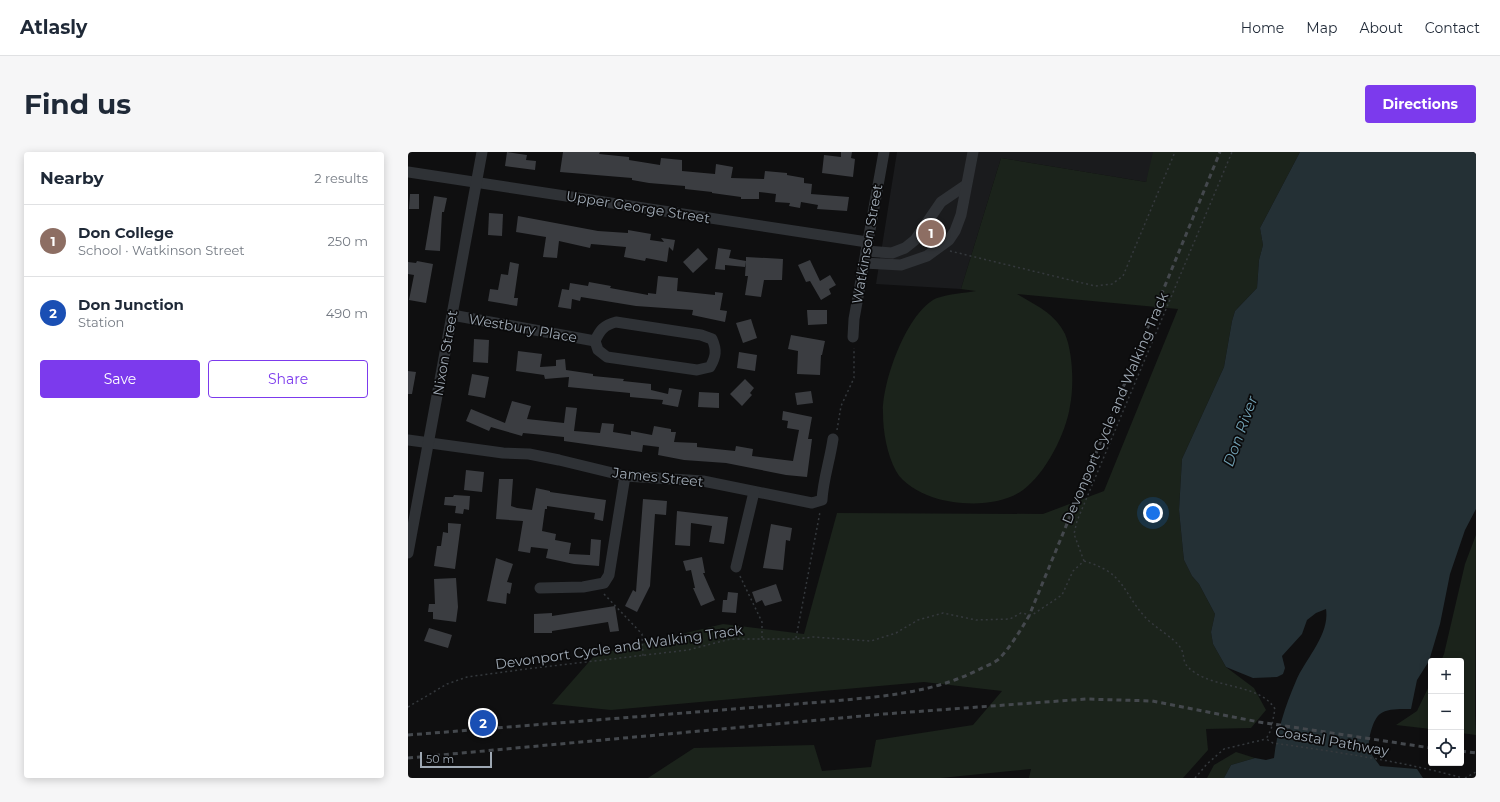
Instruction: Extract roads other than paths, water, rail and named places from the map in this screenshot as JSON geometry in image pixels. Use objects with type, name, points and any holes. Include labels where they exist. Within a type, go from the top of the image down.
[{"type":"street","name":"Nixon Street","points":[[408,553],[482,152]]},
{"type":"street","name":"Watkinson Street","points":[[853,337],[854,319],[866,246],[884,152]]},
{"type":"street","points":[[864,263],[901,265],[927,256],[948,240],[955,231],[961,216],[973,152]]},
{"type":"street","name":"Upper George Street","points":[[408,172],[866,246],[892,253],[904,248],[915,240],[941,202],[966,185]]},
{"type":"street","name":"Westbury Place","points":[[452,315],[595,341]]},
{"type":"street","name":"Westbury Place","points":[[616,322],[701,335],[712,339],[716,346],[715,358],[710,367],[697,370],[607,357],[598,350],[595,341],[600,330],[608,324],[616,322]]},
{"type":"street","name":"James Street","points":[[408,440],[503,453],[537,456],[626,476],[703,482],[812,503],[822,500],[822,490],[830,463],[833,439]]},
{"type":"street","points":[[540,588],[596,585],[604,583],[609,576],[626,476]]},
{"type":"street","points":[[736,568],[754,492]]},
{"type":"water","name":"Don River","points":[[1300,152],[1476,152],[1476,509],[1465,530],[1450,574],[1440,624],[1430,658],[1428,658],[1428,663],[1417,680],[1411,709],[1391,710],[1380,714],[1373,725],[1369,743],[1373,757],[1380,766],[1417,769],[1423,778],[1224,778],[1231,765],[1255,758],[1266,760],[1274,758],[1279,729],[1288,700],[1300,673],[1321,637],[1326,619],[1326,609],[1316,613],[1307,620],[1302,634],[1282,656],[1285,668],[1283,674],[1277,677],[1253,678],[1226,667],[1213,644],[1211,632],[1215,614],[1184,560],[1179,510],[1182,459],[1224,367],[1235,311],[1257,288],[1259,260],[1263,245],[1260,228]]},
{"type":"railway","points":[[408,735],[834,701],[890,695],[945,683],[962,677],[999,659],[1019,633],[1029,616],[1220,152]]},
{"type":"railway","points":[[408,758],[884,714],[1086,699],[1152,701],[1259,722],[1428,748]]},
{"type":"railway","points":[[1464,751],[1476,753]]},
{"type":"place","name":"Don College","points":[[931,233]]},
{"type":"place","name":"Don Junction","points":[[483,723]]}]
